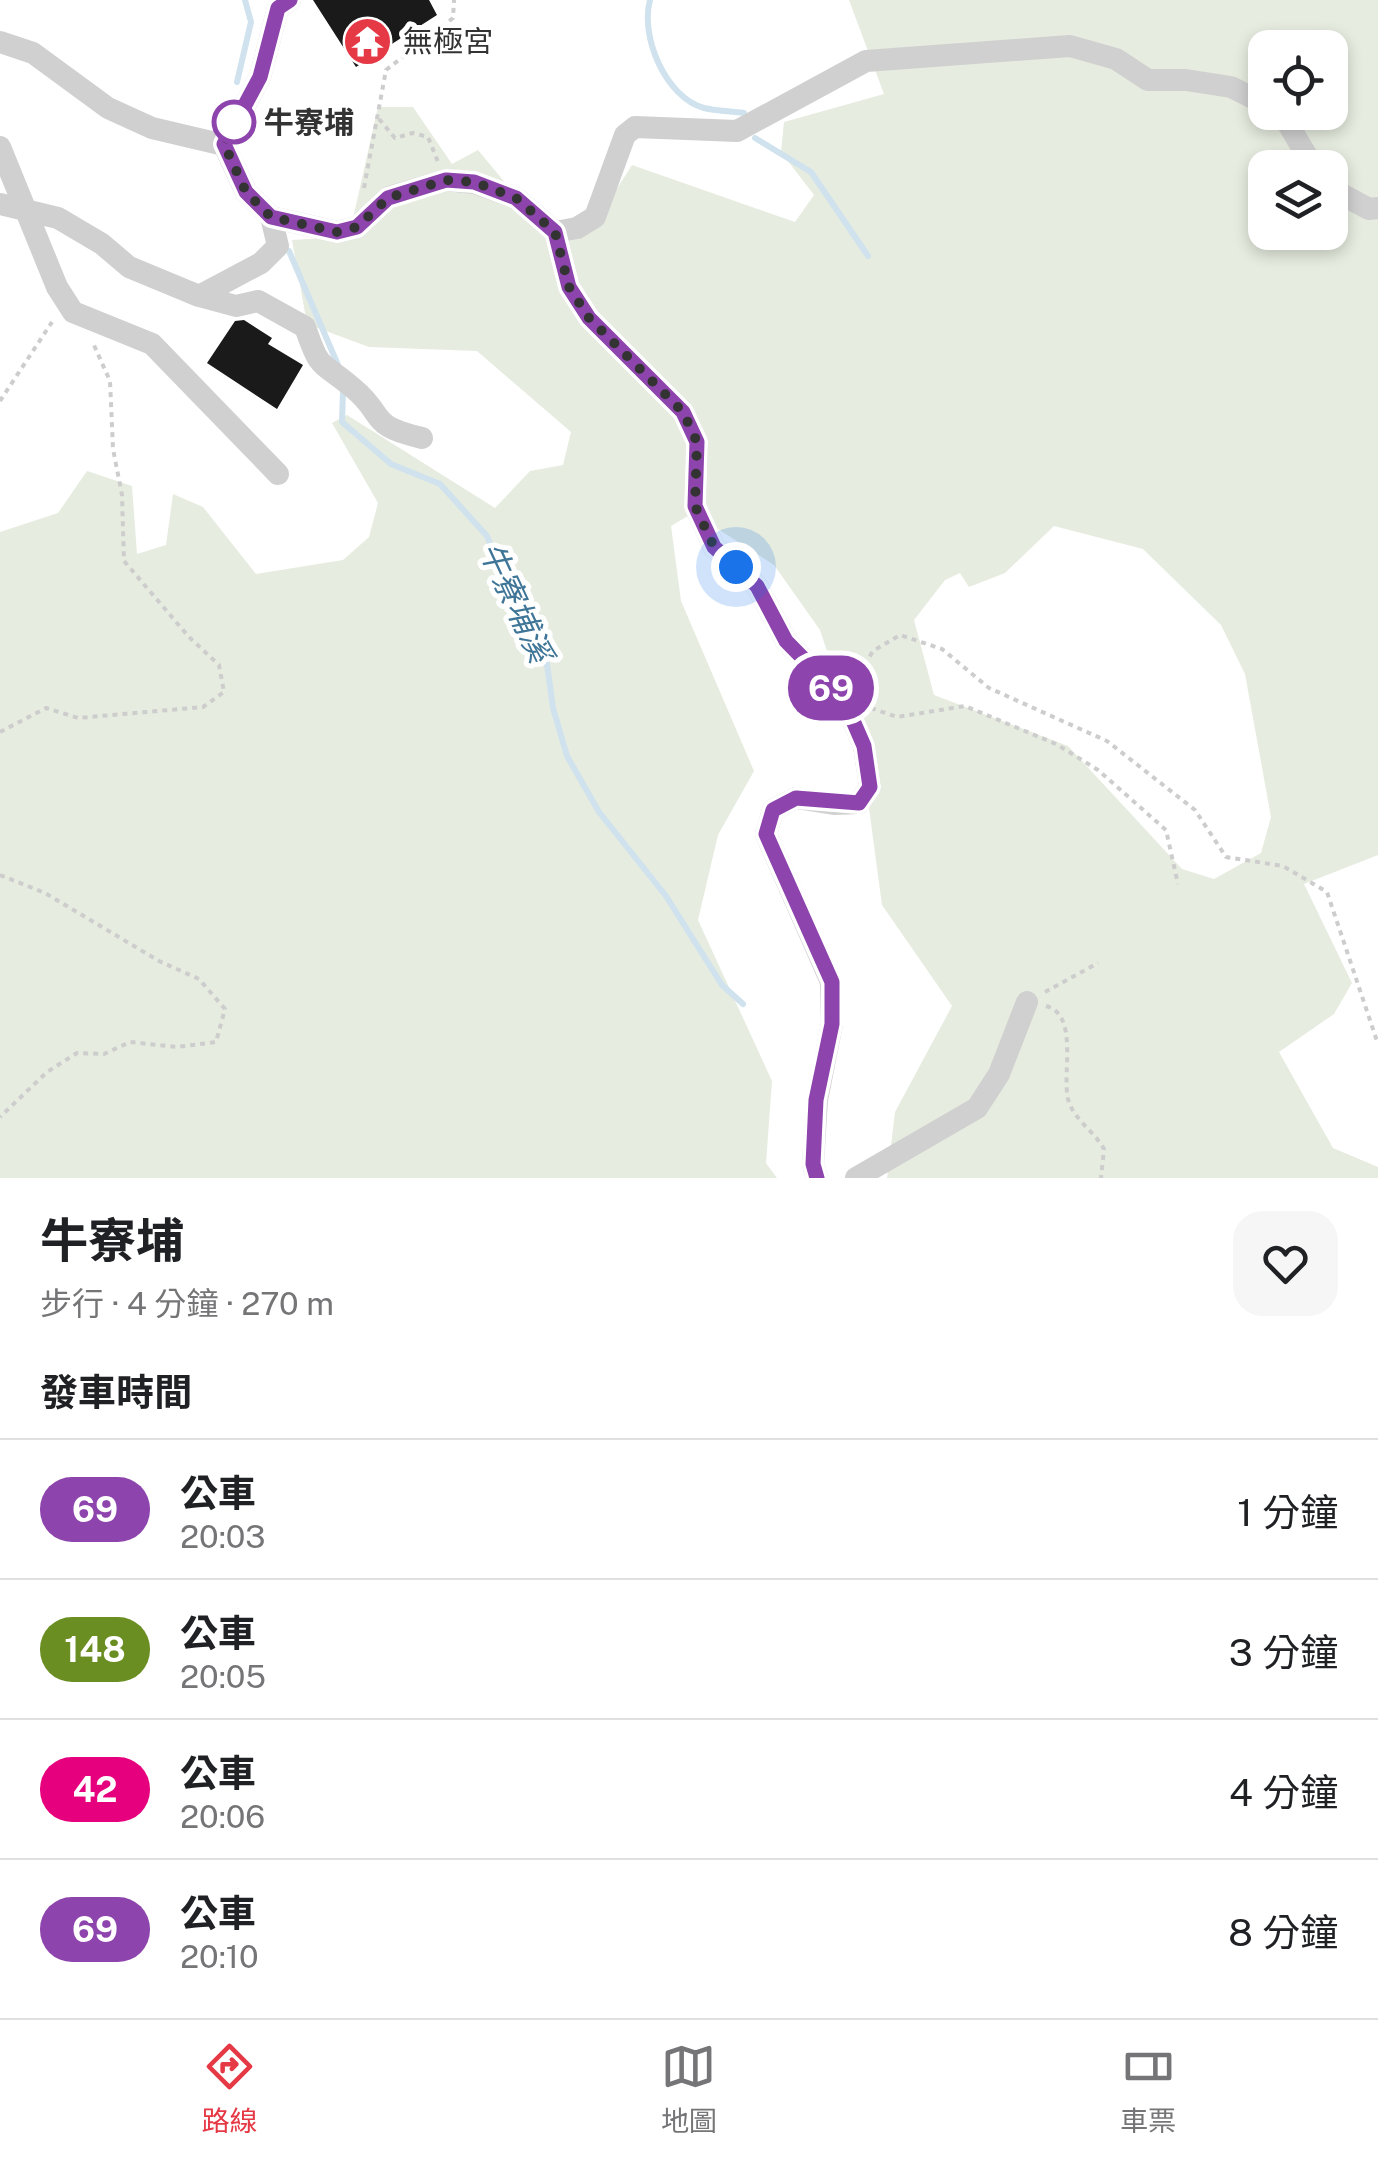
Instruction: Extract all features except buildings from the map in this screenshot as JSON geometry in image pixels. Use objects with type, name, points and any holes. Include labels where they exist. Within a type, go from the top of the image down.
[{"type":"street","points":[[224,144],[260,77],[278,8],[290,0]]},
{"type":"street","points":[[0,42],[33,52],[108,108],[138,122],[224,144]]},
{"type":"street","points":[[555,232],[577,228],[595,217],[625,135],[635,127],[737,131],[866,61],[1070,46],[1116,59],[1148,80],[1186,80],[1231,88],[1248,96]]},
{"type":"street","points":[[200,296],[261,263],[278,246],[271,217],[246,192],[224,144]]},
{"type":"street","points":[[0,147],[57,288],[73,312],[152,344],[278,474]]},
{"type":"street","points":[[271,217],[337,232],[347,230],[357,227],[388,198],[446,180],[474,182],[516,198],[555,232],[569,287],[589,318],[683,412],[697,442],[695,506],[714,547],[757,586],[786,641],[844,700],[864,746],[870,787],[859,803],[796,798],[773,810],[766,834],[832,982],[832,1024],[816,1100],[813,1164],[817,1178]]},
{"type":"street","points":[[1348,198],[1368,209],[1378,208]]},
{"type":"street","points":[[0,204],[58,218],[102,244],[129,267],[200,296],[236,306],[258,301],[305,327],[318,364],[356,390],[379,424],[422,438]]},
{"type":"street","points":[[856,1178],[978,1108],[999,1074],[1027,1002]]},
{"type":"path","points":[[364,191],[386,70],[453,18],[454,0]]},
{"type":"path","points":[[378,118],[395,138],[413,133],[428,137],[446,180]]},
{"type":"path","points":[[0,401],[46,328],[73,312]]},
{"type":"path","points":[[0,732],[46,708],[78,718],[203,708],[224,692],[219,665],[188,637],[124,561],[122,496],[113,449],[110,381],[93,342]]},
{"type":"path","points":[[1178,884],[1166,830],[1098,770],[1056,744],[965,706],[897,717],[844,700],[872,651],[900,635],[942,649],[989,688],[1107,741],[1195,810],[1226,858],[1283,866],[1328,892],[1378,1044]]},
{"type":"path","points":[[0,875],[45,894],[199,979],[225,1009],[216,1042],[177,1047],[130,1042],[104,1054],[76,1053],[46,1072],[0,1117]]},
{"type":"path","points":[[1027,1002],[1098,963]]},
{"type":"path","points":[[1027,1002],[1051,1006],[1061,1014],[1068,1097],[1073,1113],[1104,1150],[1101,1178]]},
{"type":"shaded area","points":[[849,0],[1378,0],[1378,855],[1304,884],[1352,983],[1334,1014],[1279,1052],[1333,1148],[1378,1167],[1378,1178],[887,1178],[895,1112],[952,1006],[882,905],[862,756],[820,630],[774,565],[693,513],[671,526],[681,601],[754,771],[718,835],[698,920],[772,1081],[766,1163],[777,1178],[0,1178],[0,532],[58,513],[87,471],[132,486],[137,554],[166,545],[173,494],[203,507],[256,574],[343,560],[369,537],[378,503],[332,423],[347,415],[495,508],[530,471],[563,465],[571,432],[477,351],[369,347],[307,324],[292,240],[343,237],[352,223],[378,107],[413,107],[452,164],[478,150],[553,241],[597,220],[632,165],[795,222],[814,195],[781,152],[784,122],[884,94]],"holes":[[[1054,526],[1143,549],[1221,625],[1245,674],[1271,817],[1261,853],[1214,879],[1182,869],[1068,746],[934,695],[914,620],[945,580],[960,573],[969,587],[1005,573]]]},
{"type":"waterway","name":"牛寮埔溪","points":[[237,82],[251,22],[245,0]]},
{"type":"waterway","points":[[650,0],[652,47],[678,92],[704,108],[744,113]]},
{"type":"waterway","points":[[755,138],[811,172],[868,256]]},
{"type":"waterway","name":"牛寮埔溪","points":[[289,251],[338,365]]},
{"type":"waterway","name":"牛寮埔溪","points":[[343,392],[342,422],[391,464],[440,484],[487,536],[519,617],[546,657],[553,708],[567,756],[599,812],[666,896],[722,985],[743,1004]]},
{"type":"bus line","name":"69","points":[[290,0],[278,8],[260,77],[224,144],[246,192],[271,217],[337,232],[357,227],[388,198],[446,180],[474,182],[516,198],[555,232],[569,287],[589,318],[683,412],[697,442],[695,506],[714,547],[757,586],[786,641],[844,700],[864,746],[870,787],[859,803],[796,798],[773,810],[766,834],[832,982],[832,1024],[816,1100],[813,1164],[817,1178]]},
{"type":"place","name":"無極宮","points":[[368,41]]},
{"type":"place","name":"牛寮埔","points":[[234,122]]},
{"type":"route","points":[[234,122],[224,144],[231,163],[246,192],[271,217],[337,232],[357,227],[388,198],[446,180],[474,182],[516,198],[555,232],[569,287],[589,318],[683,412],[697,442],[695,506],[714,547],[736,567]]}]
